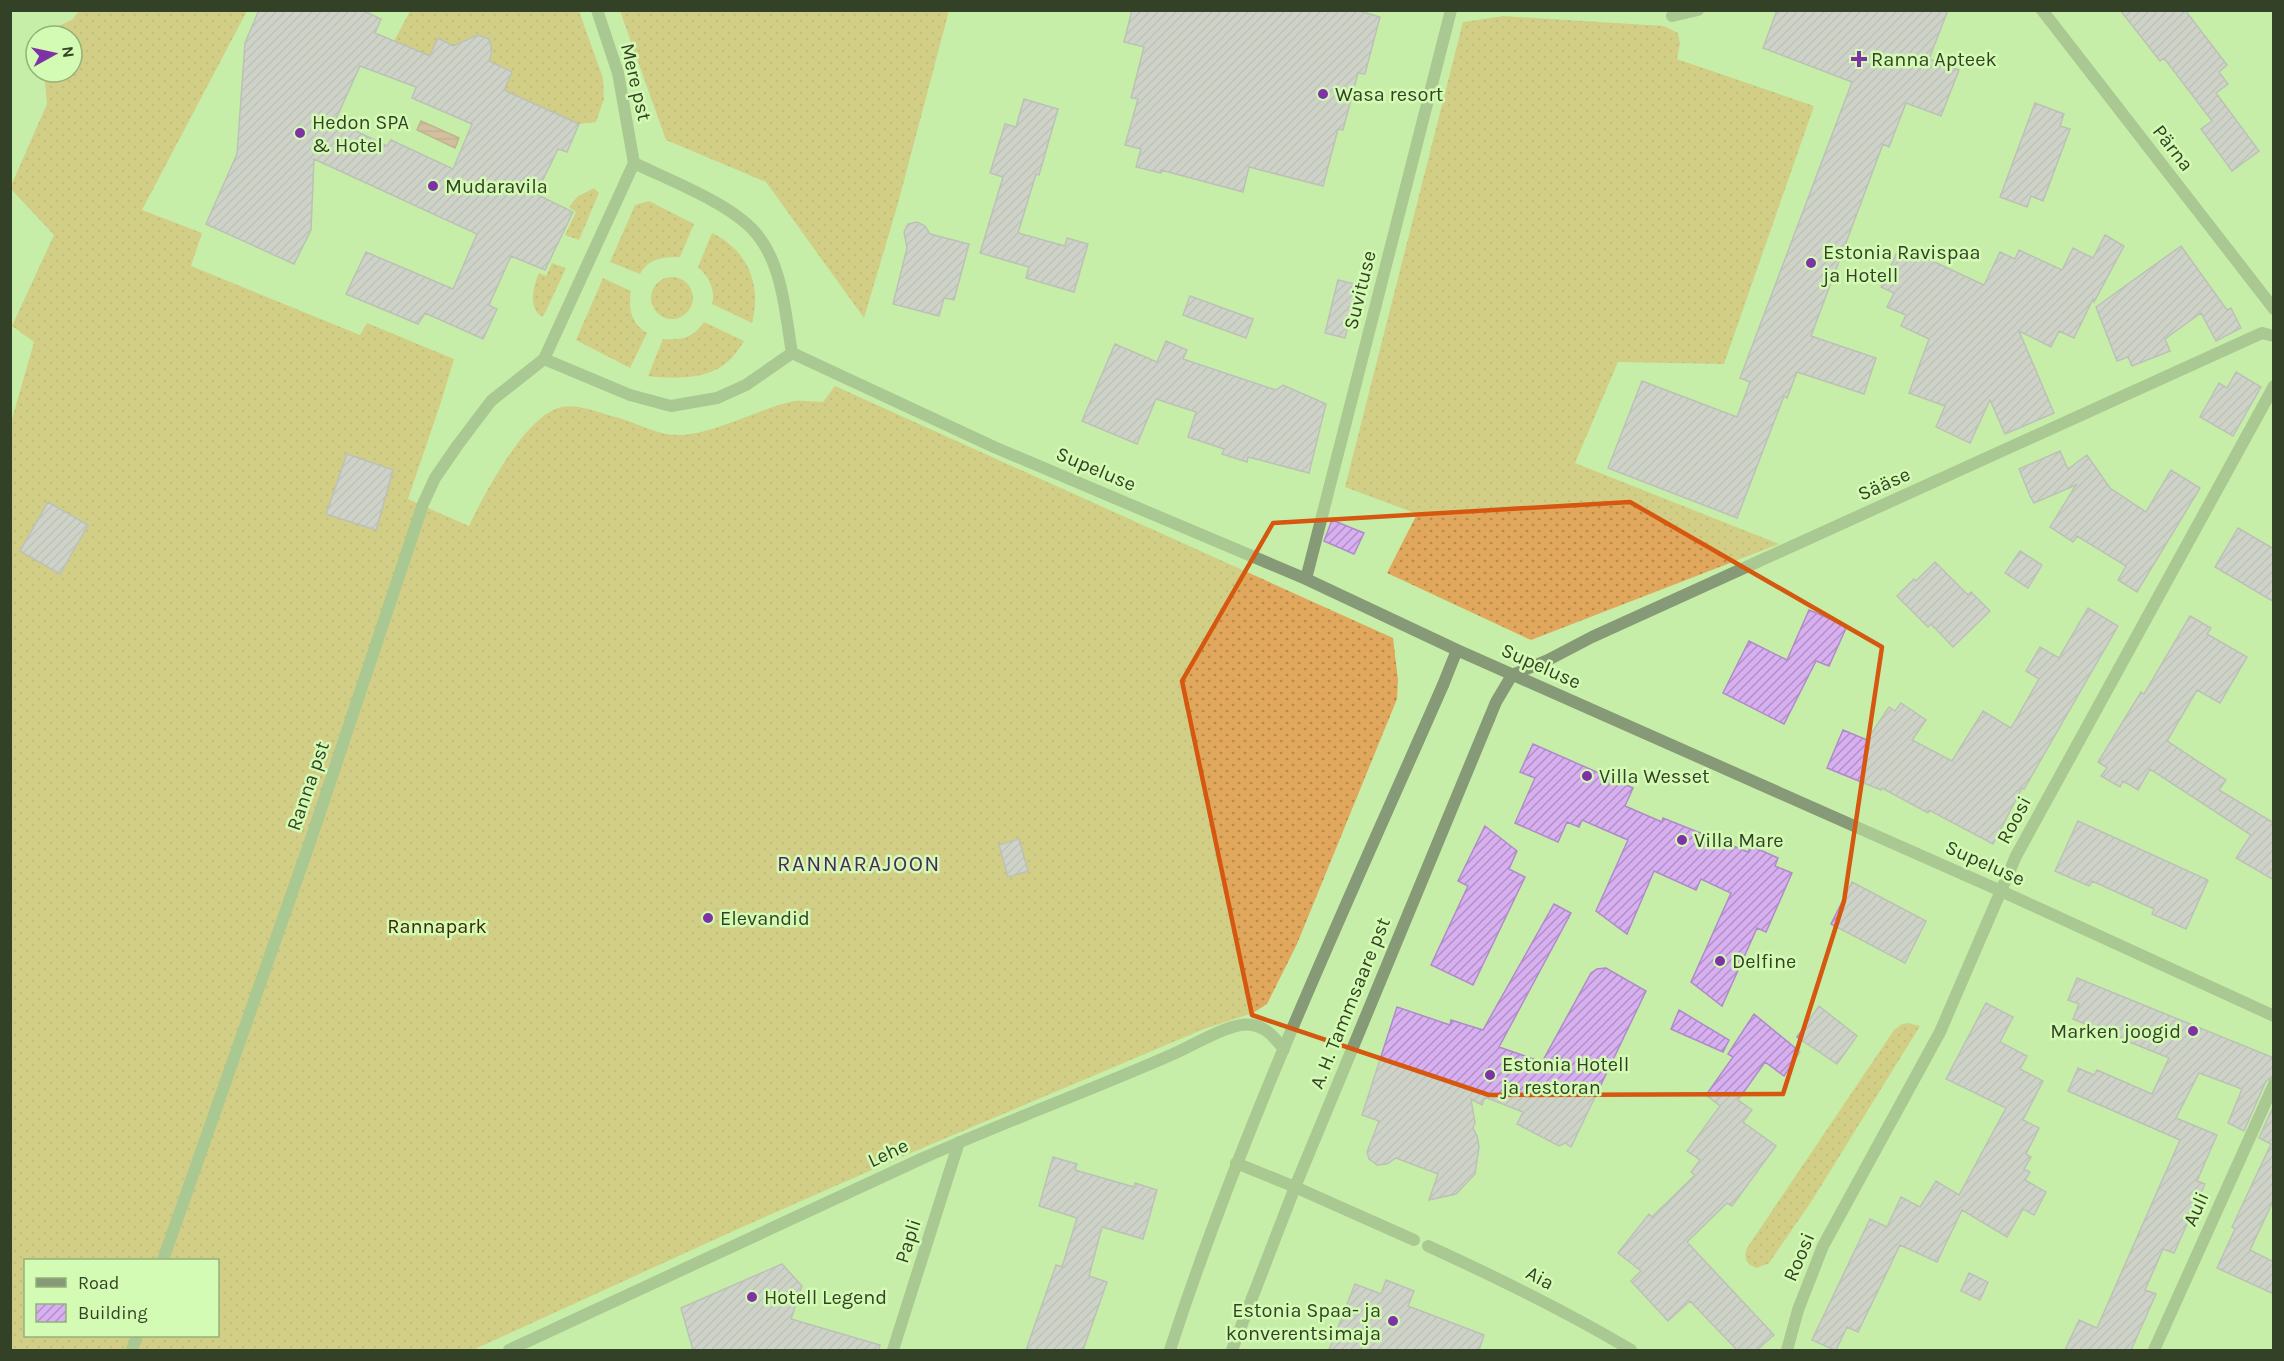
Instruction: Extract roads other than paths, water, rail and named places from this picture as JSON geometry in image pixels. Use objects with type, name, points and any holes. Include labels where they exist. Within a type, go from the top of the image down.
[{"type":"street","name":"Mere pst","points":[[597,10],[618,73],[634,164]]},
{"type":"street","name":"Suvituse","points":[[1306,579],[1451,10]]},
{"type":"street","points":[[1672,16],[1698,10]]},
{"type":"street","name":"Pärna","points":[[2042,10],[2274,309]]},
{"type":"street","points":[[634,164],[717,203],[754,230],[774,265],[782,290],[792,353],[746,385],[717,398],[671,406],[630,395],[544,359],[634,164]]},
{"type":"street","name":"Sääse","points":[[1512,675],[2262,333],[2274,336]]},
{"type":"street","name":"Supeluse","points":[[792,353],[994,447],[1306,579],[1512,675],[2001,891],[2274,1016]]},
{"type":"street","name":"Ranna pst","points":[[163,1259],[324,798],[423,504],[435,478],[491,401],[544,359]]},
{"type":"street","name":"Roosi","points":[[1787,1350],[1798,1310],[1823,1246],[1940,1032],[2016,856],[2274,386]]},
{"type":"street","name":"A. H. Tammsaare pst","points":[[1236,1163],[1457,650]]},
{"type":"street","name":"A. H. Tammsaare pst","points":[[1232,1350],[1295,1187],[1496,702],[1512,675]]},
{"type":"street","name":"Lehe","points":[[509,1350],[959,1142],[1172,1055],[1233,1027],[1251,1024],[1269,1031],[1284,1049]]},
{"type":"street","name":"Auli","points":[[2154,1350],[2274,1084]]},
{"type":"street","name":"Papli","points":[[893,1350],[959,1142]]},
{"type":"street","points":[[1170,1350],[1196,1269],[1236,1163],[1414,1240]]},
{"type":"street","name":"Aia","points":[[1428,1246],[1506,1282],[1631,1350]]},
{"type":"place","name":"Ranna Apteek","points":[[1859,59]]},
{"type":"place","name":"Wasa resort","points":[[1323,94]]},
{"type":"place","name":"Hedon SPA & Hotel","points":[[300,133]]},
{"type":"place","name":"Mudaravila","points":[[433,186]]},
{"type":"place","name":"Estonia Ravispaa ja Hotell","points":[[1811,263]]},
{"type":"place","name":"Villa Wesset","points":[[1587,776]]},
{"type":"place","name":"Villa Mare","points":[[1682,840]]},
{"type":"place","name":"Elevandid","points":[[708,918]]},
{"type":"place","name":"Delfine","points":[[1720,961]]},
{"type":"place","name":"Marken joogid","points":[[2193,1031]]},
{"type":"place","name":"Estonia Hotell ja restoran","points":[[1490,1075]]},
{"type":"place","name":"Hotell Legend","points":[[752,1297]]},
{"type":"place","name":"Estonia Spaa- ja konverentsimaja","points":[[1393,1321]]},
{"type":"district","name":"RANNARAJOON","points":[[859,864]]},
{"type":"park label","name":"Rannapark","points":[[437,926]]}]
